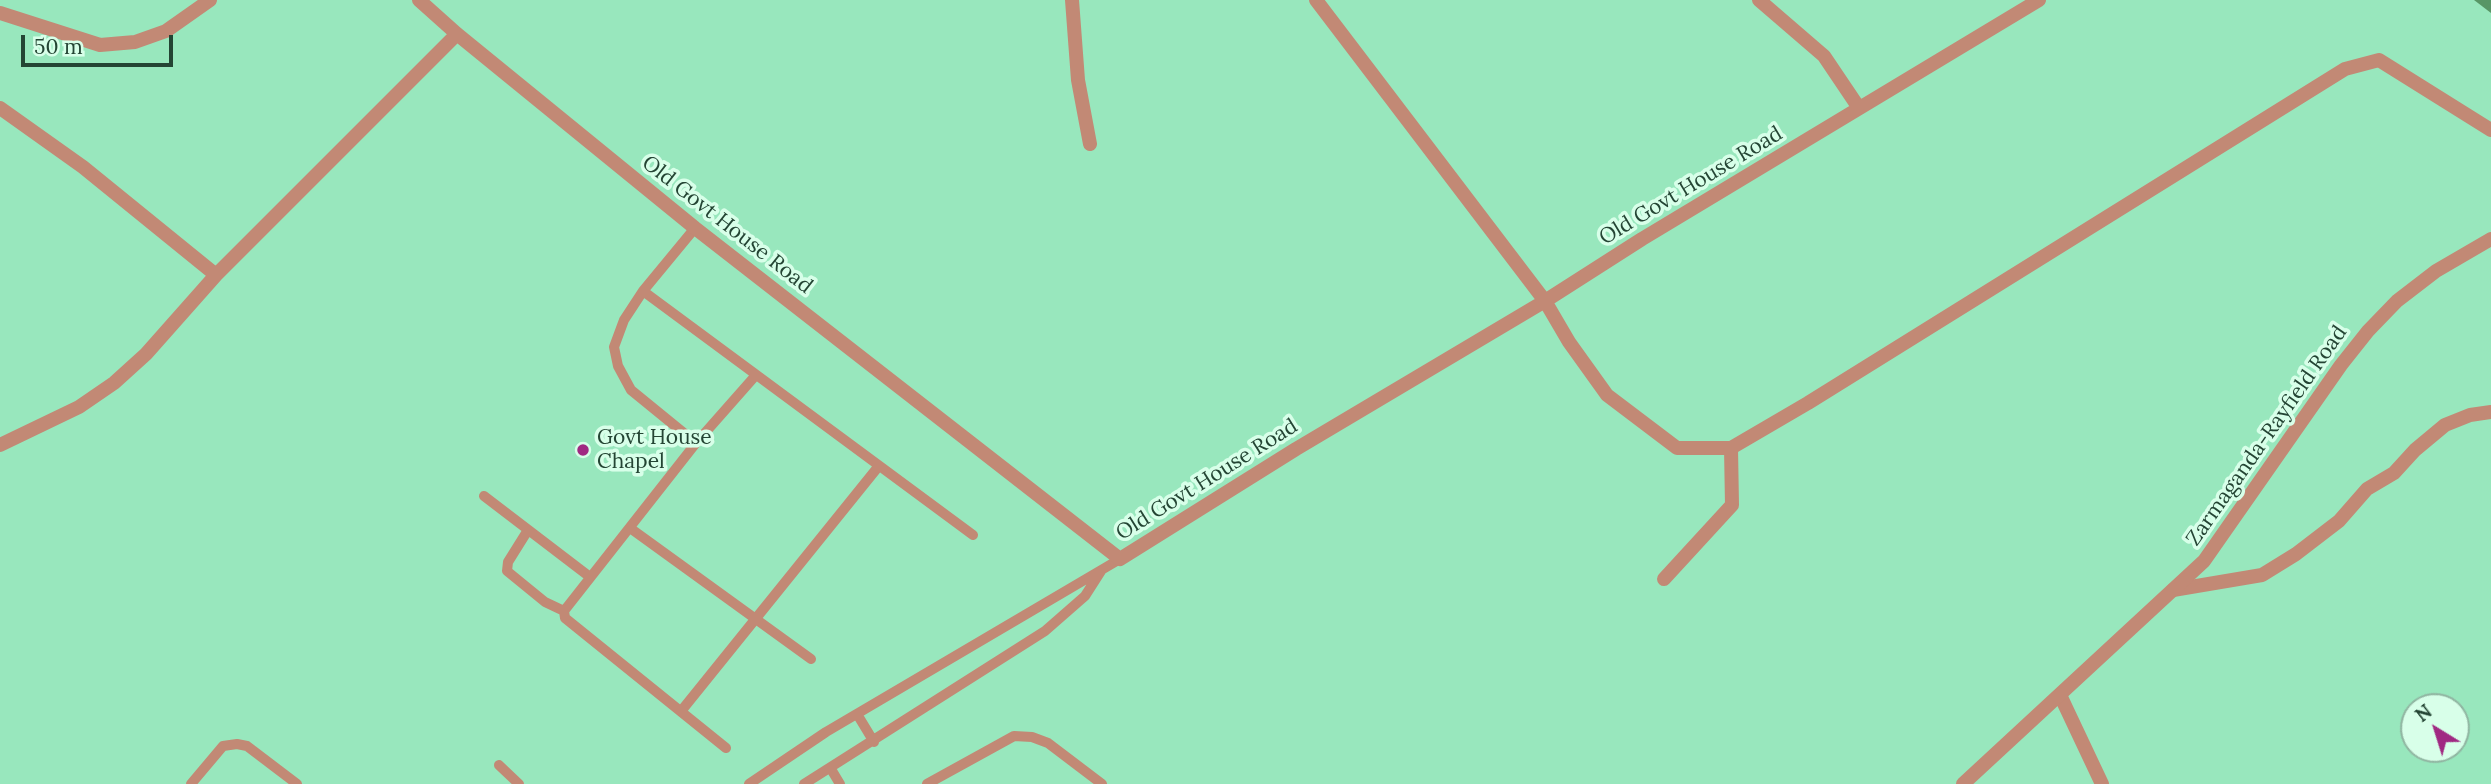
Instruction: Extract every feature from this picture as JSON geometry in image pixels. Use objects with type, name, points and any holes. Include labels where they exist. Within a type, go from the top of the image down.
[{"type":"street","points":[[0,13],[100,45],[135,42],[166,31],[210,0]]},
{"type":"street","name":"Old Govt House Road","points":[[419,0],[695,228],[1120,559],[1296,449],[1545,301],[1642,239],[2039,0]]},
{"type":"street","points":[[1072,0],[1078,80],[1090,144]]},
{"type":"street","points":[[1315,0],[1545,301],[1569,342],[1607,395],[1677,448],[1731,448],[1808,403],[2345,69],[2379,60],[2491,130]]},
{"type":"street","points":[[1759,0],[1824,56],[1859,108]]},
{"type":"street","points":[[0,445],[79,408],[114,383],[146,354],[216,275],[457,34]]},
{"type":"street","points":[[0,108],[83,167],[216,275]]},
{"type":"street","name":"Zarmaganda-Rayfield Road","points":[[1964,784],[2204,561],[2341,365],[2368,331],[2398,301],[2436,271],[2491,239]]},
{"type":"street","points":[[2173,590],[2262,575],[2296,554],[2339,521],[2367,489],[2394,473],[2415,450],[2445,425],[2470,415],[2491,412]]},
{"type":"street","points":[[1664,579],[1732,505],[1731,448]]},
{"type":"street","points":[[2060,695],[2102,784]]},
{"type":"lane","points":[[695,228],[643,291],[624,320],[614,347],[618,366],[631,390],[696,443]]},
{"type":"lane","points":[[643,291],[973,535]]},
{"type":"lane","points":[[726,748],[565,618],[564,611],[696,443],[755,375]]},
{"type":"lane","points":[[682,710],[878,467]]},
{"type":"lane","points":[[484,496],[590,577]]},
{"type":"lane","points":[[630,528],[811,659]]},
{"type":"lane","points":[[528,530],[508,562],[507,571],[545,602],[564,611]]},
{"type":"lane","points":[[749,784],[857,714],[1120,559]]},
{"type":"lane","points":[[804,784],[1045,631],[1084,596],[1103,568]]},
{"type":"lane","points":[[857,714],[874,742]]},
{"type":"lane","points":[[927,784],[1014,736],[1032,737],[1048,743],[1102,784]]},
{"type":"lane","points":[[191,784],[223,746],[237,744],[247,746],[297,784]]},
{"type":"lane","points":[[499,765],[519,784]]},
{"type":"lane","points":[[831,769],[840,784]]},
{"type":"place","name":"Govt House Chapel","points":[[583,450]]}]
